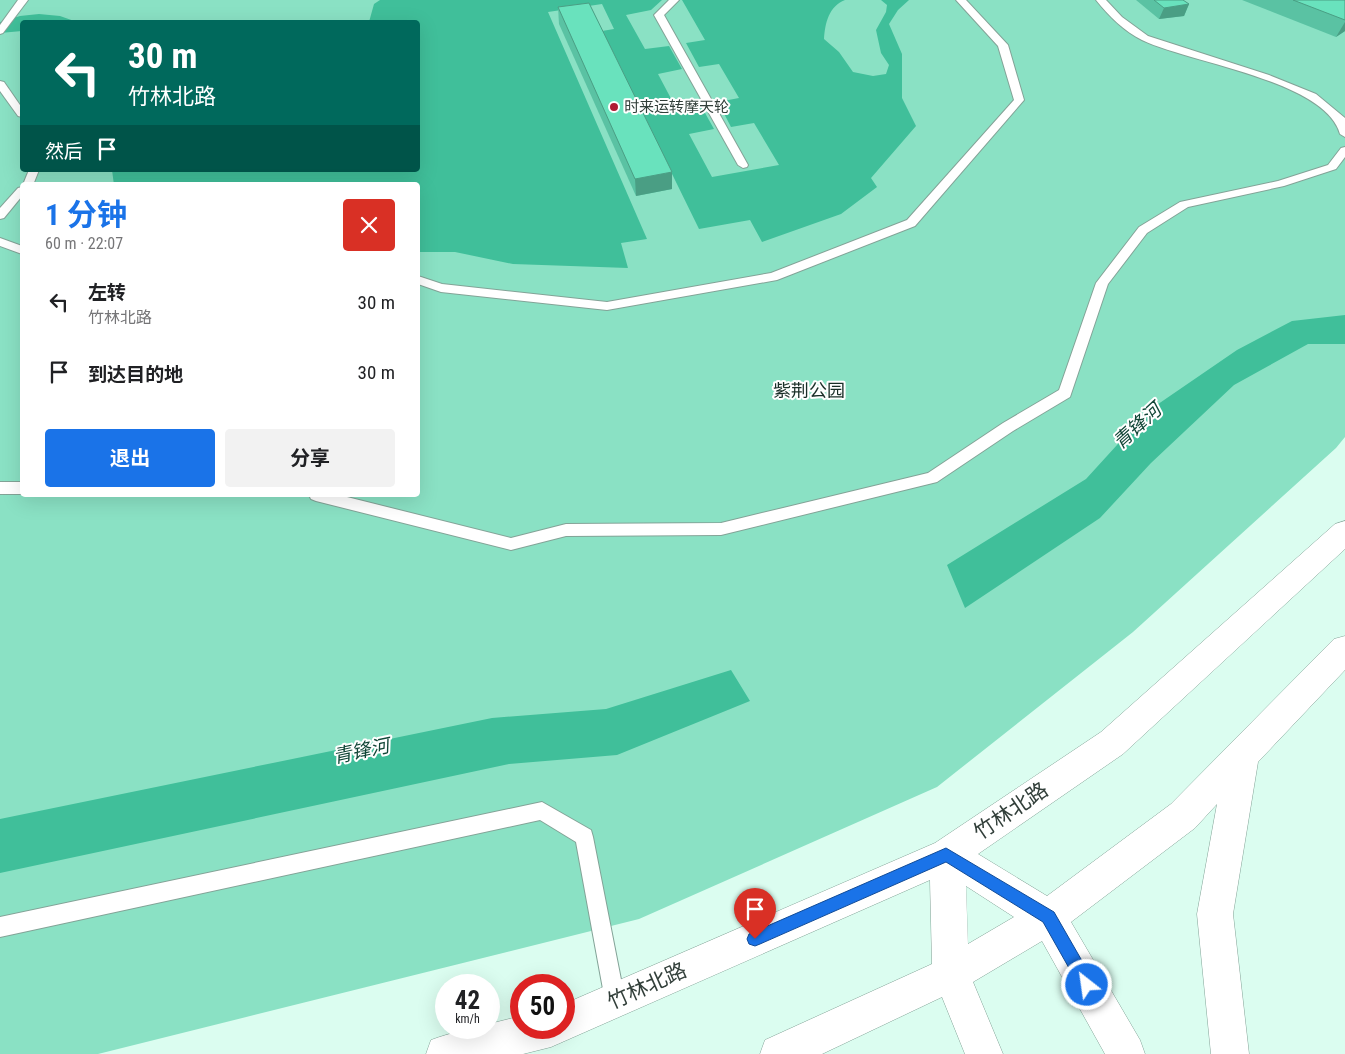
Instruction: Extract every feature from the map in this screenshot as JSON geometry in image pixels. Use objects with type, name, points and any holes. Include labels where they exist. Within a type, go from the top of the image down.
[{"type":"main road","name":"竹林北路","points":[[575,1018],[946,855],[1112,743],[1345,532]]},
{"type":"main road","points":[[778,1054],[951,974],[1048,917],[1183,816],[1345,649]]},
{"type":"main road","points":[[1230,1054],[1215,914],[1244,753]]},
{"type":"main road","points":[[946,855],[1048,917],[1126,1054]]},
{"type":"main road","points":[[946,855],[951,974],[984,1054]]},
{"type":"main road","points":[[445,1054],[510,1038]]},
{"type":"lane","points":[[0,31],[23,0]]},
{"type":"lane","points":[[674,0],[659,15],[743,165]]},
{"type":"lane","points":[[420,281],[441,288],[607,306],[773,277],[911,222],[1019,100],[1003,45],[961,0]]},
{"type":"lane","points":[[1101,0],[1119,19],[1145,38],[1266,77],[1312,96],[1342,120],[1345,134]]},
{"type":"lane","points":[[0,84],[20,111]]},
{"type":"lane","points":[[324,497],[511,544],[566,530],[721,529],[932,478],[1008,427],[1065,393],[1102,283],[1143,230],[1184,204],[1280,184],[1332,167],[1345,150]]},
{"type":"lane","points":[[0,215],[20,192]]},
{"type":"lane","points":[[0,242],[20,249]]},
{"type":"lane","points":[[0,488],[20,488]]},
{"type":"lane","points":[[0,927],[542,811],[584,837],[615,1000]]},
{"type":"green space","name":"紫荆公园","points":[[0,0],[1345,0],[1345,437],[1336,448],[1133,632],[937,787],[639,919],[98,1054],[0,1054]]},
{"type":"water","points":[[380,0],[662,0],[651,10],[626,15],[645,49],[669,46],[682,69],[658,74],[676,108],[700,104],[714,129],[689,134],[712,177],[779,165],[754,123],[731,127],[718,102],[739,98],[719,64],[699,67],[686,43],[705,40],[682,0],[845,0],[835,6],[829,16],[825,27],[824,39],[839,52],[853,72],[873,76],[886,74],[889,65],[881,53],[876,30],[886,12],[887,5],[881,0],[909,0],[898,10],[889,24],[902,54],[902,98],[916,126],[871,178],[877,187],[841,214],[762,242],[750,220],[699,229],[602,31],[614,29],[602,4],[548,12],[647,239],[621,243],[628,268],[513,264],[455,252],[420,252],[420,182],[114,182],[112,172],[420,172],[420,20],[370,20],[374,4]]},
{"type":"water","points":[[39,14],[60,16],[71,20],[20,20],[20,31],[0,33],[0,22],[20,16]]},
{"type":"water","name":"青锋河","points":[[1345,315],[1345,344],[1308,344],[1234,385],[1151,463],[1100,518],[965,608],[947,565],[1086,479],[1148,411],[1237,350],[1292,321]]},
{"type":"water","name":"青锋河","points":[[731,670],[750,701],[617,755],[509,764],[0,873],[0,819],[492,718],[606,709]]},
{"type":"building","points":[[1154,0],[1183,0],[1189,4],[1164,8]]},
{"type":"building","points":[[1293,0],[1345,0],[1345,20]]},
{"type":"building","name":"时来运转摩天轮","points":[[589,3],[672,172],[635,179],[558,7]]},
{"type":"place","name":"时来运转摩天轮","points":[[614,107]]},
{"type":"route","points":[[755,939],[946,855],[1048,917],[1087,985]]}]
